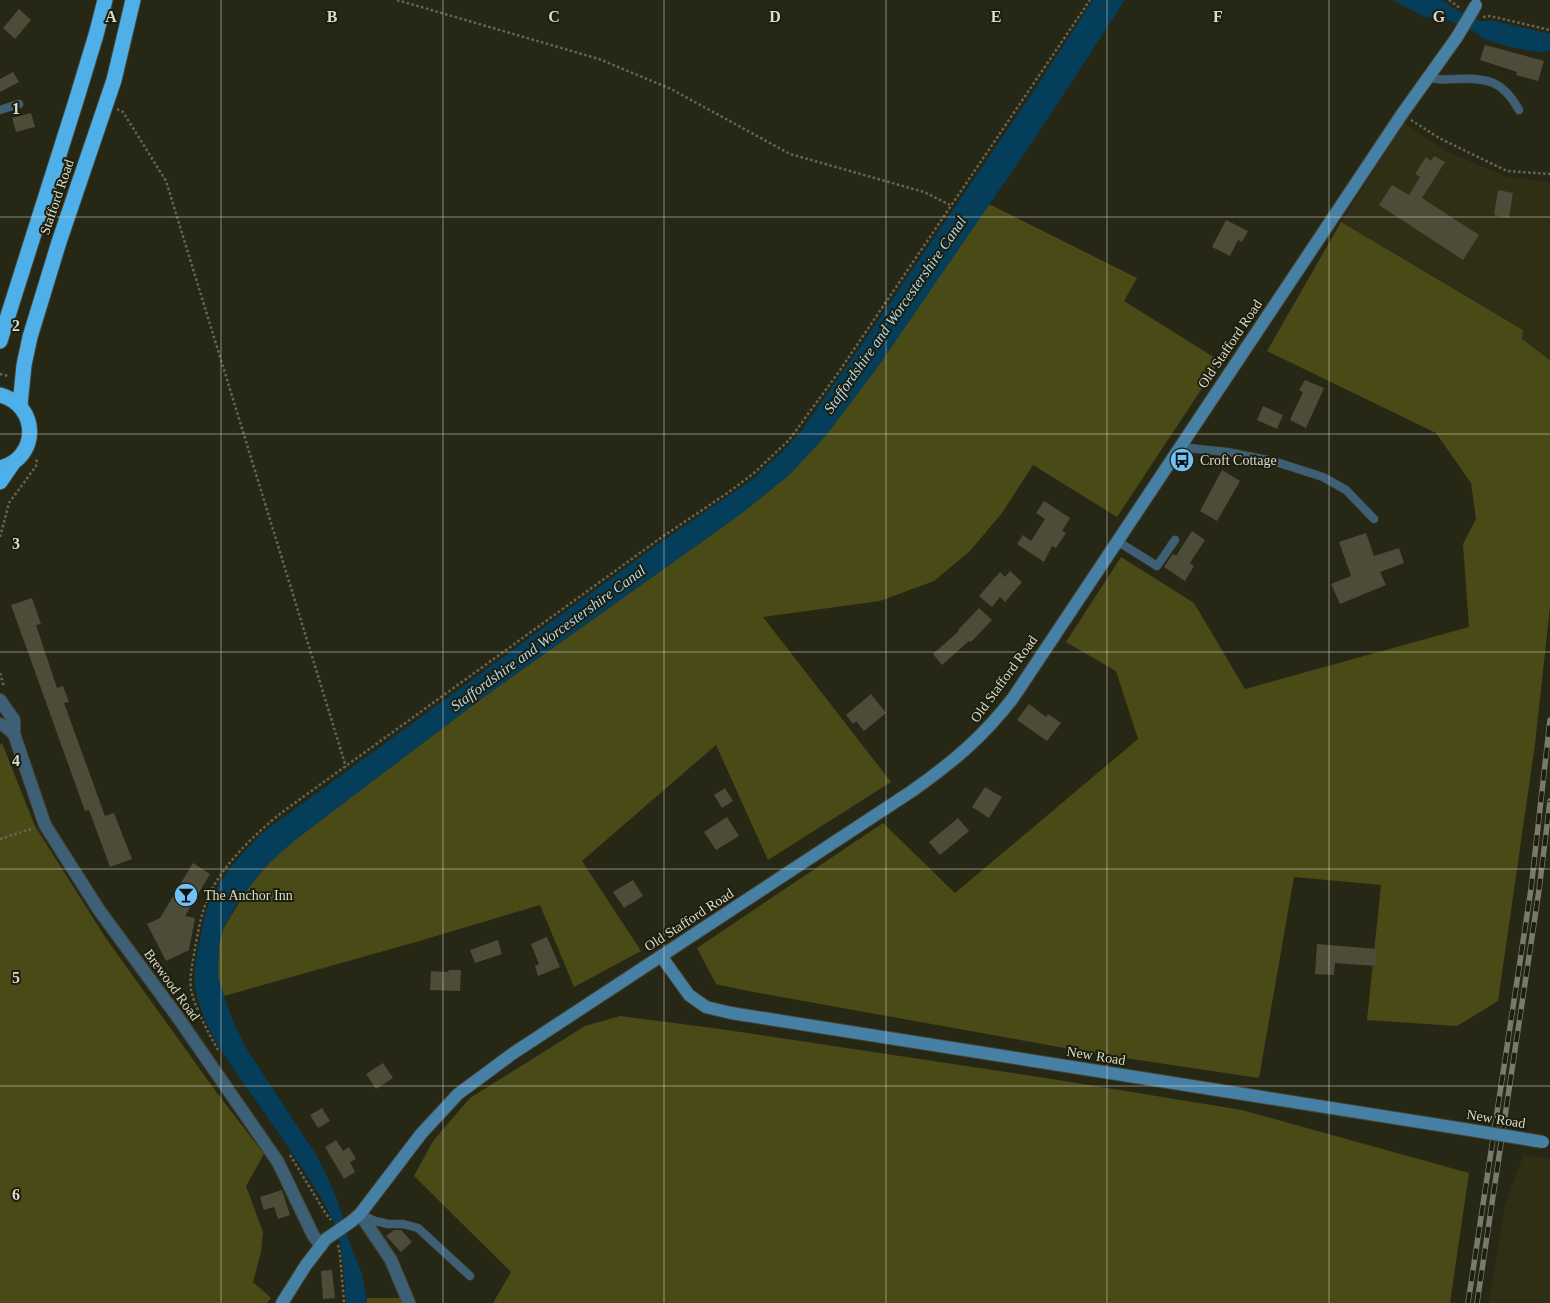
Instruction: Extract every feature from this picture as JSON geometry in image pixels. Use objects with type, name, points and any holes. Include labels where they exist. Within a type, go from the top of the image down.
[{"type":"highway","name":"Stafford Road","points":[[0,341],[76,101],[105,0]]},
{"type":"highway","name":"Stafford Road","points":[[20,406],[24,365],[30,337],[58,242],[114,80],[133,0]]},
{"type":"highway","points":[[0,395],[11,399],[20,406],[26,414],[30,425],[30,436],[22,456],[7,466],[0,482]]},
{"type":"street","name":"Old Stafford Road","points":[[328,1242],[356,1218],[422,1134],[458,1094],[512,1054],[948,766],[995,721],[1013,698],[1402,114],[1478,7]]},
{"type":"street","name":"Brewood Road","points":[[0,700],[14,720],[14,734],[45,825],[99,910],[179,1019],[278,1162],[313,1235],[328,1242]]},
{"type":"street","points":[[0,724],[14,734]]},
{"type":"street","name":"New Road","points":[[661,956],[689,995],[706,1007],[731,1013],[1546,1142]]},
{"type":"street","points":[[356,1218],[390,1260],[409,1303]]},
{"type":"street","points":[[282,1303],[328,1242]]},
{"type":"lane","points":[[1428,77],[1436,80],[1478,78],[1495,84],[1511,96],[1519,110]]},
{"type":"lane","points":[[0,110],[19,104]]},
{"type":"lane","points":[[1179,447],[1227,452],[1273,461],[1323,478],[1346,490],[1374,519]]},
{"type":"lane","points":[[1117,541],[1157,566],[1175,540]]},
{"type":"lane","points":[[356,1218],[388,1224],[403,1224],[418,1228],[470,1276]]},
{"type":"path","points":[[396,0],[599,59],[671,89],[790,154],[924,192],[950,206]]},
{"type":"path","points":[[221,1056],[208,1031],[192,992],[193,961],[207,900],[222,875],[260,830],[281,813],[662,537],[728,492],[789,440],[819,401],[1090,0]]},
{"type":"path","points":[[1448,0],[1455,6],[1463,9]]},
{"type":"path","points":[[1478,7],[1490,16],[1550,30]]},
{"type":"path","points":[[116,109],[123,112],[166,182],[346,767]]},
{"type":"path","points":[[1402,114],[1439,138],[1507,171],[1550,174]]},
{"type":"path","points":[[0,839],[45,825]]},
{"type":"path","points":[[288,1153],[331,1220]]},
{"type":"path","points":[[328,1242],[340,1254],[344,1303]]},
{"type":"shaded area","points":[[1404,123],[1448,152],[1508,177],[1550,182],[1550,360],[1522,339],[1523,330],[1341,222]]},
{"type":"shaded area","points":[[989,204],[1137,278],[1124,301],[1220,361],[1117,517],[1033,465],[1002,513],[970,551],[934,581],[880,601],[763,617],[891,782],[768,860],[716,745],[582,861],[641,951],[574,987],[540,905],[224,996],[218,977],[217,960],[223,929],[250,885],[278,853],[481,699],[738,516],[788,476],[827,434],[879,365]]},
{"type":"shaded area","points":[[1341,222],[1523,330],[1522,339],[1550,360],[1550,607],[1535,744],[1498,1001],[1457,1026],[1367,1020],[1381,885],[1294,877],[1259,1078],[1098,1054],[716,984],[697,948],[883,823],[955,893],[1138,739],[1116,671],[1066,642],[1121,557],[1194,603],[1245,689],[1469,627],[1463,544],[1476,519],[1471,483],[1436,433],[1267,351]]},
{"type":"shaded area","points":[[2,743],[35,826],[105,937],[217,1093],[264,1154],[246,1186],[263,1232],[261,1252],[253,1282],[271,1298],[267,1303],[0,1303],[0,745]]},
{"type":"shaded area","points":[[620,1016],[720,1029],[1046,1078],[1242,1110],[1469,1173],[1450,1303],[493,1303],[511,1272],[414,1176],[433,1141],[470,1098],[585,1026]]},
{"type":"shaded area","points":[[1524,1154],[1550,1159],[1550,1303],[1489,1303],[1504,1208]]},
{"type":"shaded area","points":[[367,1298],[402,1298],[403,1303],[367,1303]]},
{"type":"water","name":"Staffordshire and Worcestershire Canal","points":[[1093,0],[1125,0],[1035,138],[879,365],[827,434],[807,456],[788,476],[738,516],[481,699],[295,840],[266,866],[236,905],[223,929],[219,945],[218,977],[233,1021],[246,1048],[317,1156],[337,1199],[349,1241],[362,1274],[367,1303],[346,1303],[341,1251],[337,1231],[329,1212],[219,1046],[207,1024],[198,1000],[195,987],[197,956],[209,903],[221,881],[262,833],[661,542],[753,479],[784,450],[799,434],[858,350]]},
{"type":"water","points":[[1393,0],[1442,0],[1453,8],[1480,21],[1494,21],[1550,34],[1550,51],[1542,52],[1514,48],[1484,39],[1475,32],[1448,20],[1424,17]]},
{"type":"building","points":[[19,9],[31,20],[15,39],[3,28]]},
{"type":"building","points":[[1485,45],[1544,61],[1538,81],[1516,75],[1517,72],[1480,60]]},
{"type":"building","points":[[13,72],[19,82],[0,92],[0,79]]},
{"type":"building","points":[[31,113],[35,127],[16,132],[12,118]]},
{"type":"building","points":[[1434,156],[1445,162],[1422,198],[1479,235],[1463,260],[1379,205],[1392,185],[1409,195],[1420,177],[1415,174],[1426,157],[1431,161]]},
{"type":"building","points":[[1498,190],[1513,193],[1509,218],[1494,215]]},
{"type":"building","points":[[1226,220],[1248,231],[1242,242],[1238,240],[1230,256],[1212,247]]},
{"type":"building","points":[[1305,380],[1324,388],[1306,428],[1290,420],[1303,392],[1299,390]]},
{"type":"building","points":[[1263,406],[1283,415],[1277,429],[1257,420]]},
{"type":"building","points":[[1222,470],[1240,481],[1217,521],[1200,511]]},
{"type":"building","points":[[1044,501],[1070,518],[1062,531],[1066,533],[1056,548],[1052,546],[1044,562],[1017,544],[1023,535],[1031,541],[1045,519],[1036,513]]},
{"type":"building","points":[[1192,531],[1205,540],[1190,563],[1194,566],[1185,581],[1164,567],[1173,554],[1176,556]]},
{"type":"building","points":[[1366,533],[1374,556],[1399,548],[1404,563],[1380,572],[1386,585],[1340,604],[1331,584],[1351,576],[1339,542]]},
{"type":"building","points":[[1010,571],[1022,582],[1005,602],[1000,597],[992,607],[979,596],[1000,572],[1005,577]]},
{"type":"building","points":[[32,598],[41,624],[36,625],[57,688],[63,686],[69,702],[64,703],[105,816],[114,813],[132,859],[110,867],[89,810],[85,811],[11,605]]},
{"type":"building","points":[[979,608],[992,620],[971,642],[969,641],[942,665],[933,654],[959,631]]},
{"type":"building","points":[[871,694],[886,713],[864,731],[856,721],[853,724],[846,715]]},
{"type":"building","points":[[1029,704],[1046,717],[1048,714],[1061,723],[1047,741],[1017,720]]},
{"type":"building","points":[[985,787],[1002,797],[989,818],[972,807]]},
{"type":"building","points":[[725,788],[733,801],[722,808],[714,795]]},
{"type":"building","points":[[727,817],[739,836],[716,850],[704,832]]},
{"type":"building","points":[[958,818],[969,831],[940,855],[929,842]]},
{"type":"building","name":"The Anchor Inn","points":[[193,863],[210,874],[185,916],[195,918],[189,950],[166,961],[147,924],[160,918]]},
{"type":"building","points":[[633,880],[643,896],[624,908],[613,892]]},
{"type":"building","points":[[547,937],[560,967],[538,976],[535,966],[539,964],[531,944]]},
{"type":"building","points":[[498,940],[502,954],[475,963],[470,950]]},
{"type":"building","points":[[1317,944],[1377,949],[1376,966],[1335,963],[1334,975],[1315,974]]},
{"type":"building","points":[[449,970],[461,970],[460,991],[430,990],[431,971],[448,972]]},
{"type":"building","points":[[383,1063],[393,1078],[376,1089],[366,1074]]},
{"type":"building","points":[[322,1108],[330,1121],[318,1128],[310,1115]]},
{"type":"building","points":[[336,1140],[343,1151],[349,1147],[356,1159],[350,1162],[355,1172],[344,1179],[325,1147]]},
{"type":"building","points":[[282,1190],[290,1215],[278,1219],[274,1207],[264,1210],[260,1197]]},
{"type":"building","points":[[394,1230],[401,1230],[412,1242],[401,1252],[386,1236]]},
{"type":"building","points":[[332,1270],[335,1298],[323,1299],[321,1271]]},
{"type":"railway","points":[[1468,1303],[1531,889],[1550,720]]},
{"type":"railway","points":[[1477,1303],[1539,890],[1550,801]]},
{"type":"place","name":"Croft Cottage","points":[[1182,460]]},
{"type":"place","name":"The Anchor Inn","points":[[186,895]]}]
